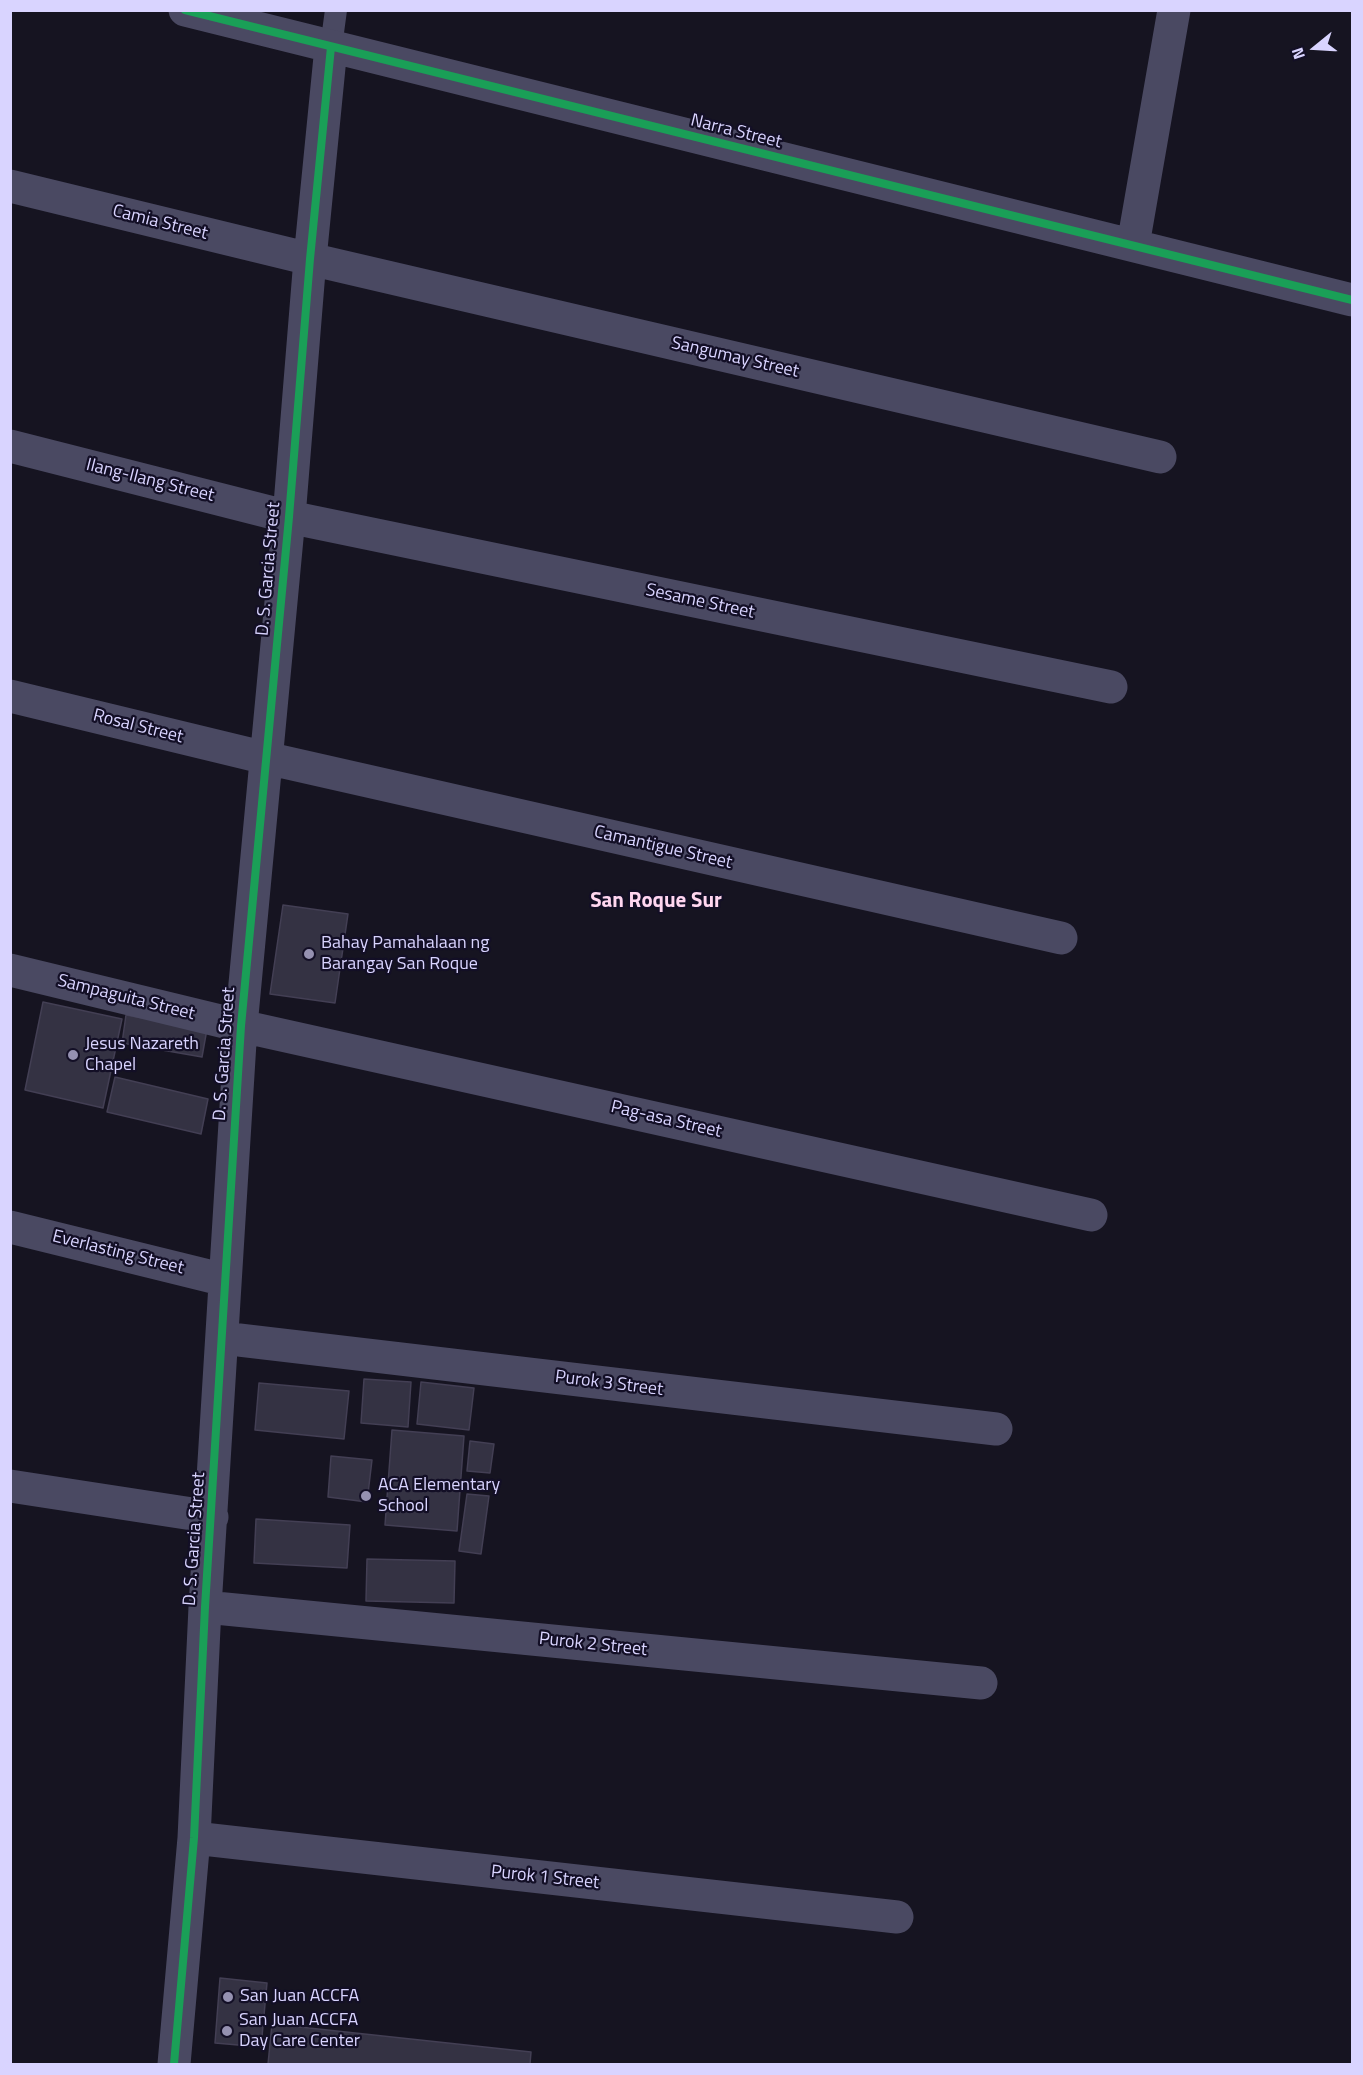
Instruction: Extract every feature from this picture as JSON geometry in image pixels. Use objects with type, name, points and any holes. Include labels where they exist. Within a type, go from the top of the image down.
[{"type":"street","name":"Narra Street","points":[[185,10],[1353,300]]},
{"type":"street","points":[[1133,245],[1174,10]]},
{"type":"street","name":"D. S. Garcia Street","points":[[174,2064],[194,1838],[205,1607],[241,1026],[290,517],[310,260],[332,47]]},
{"type":"street","name":"Camia Street","points":[[10,186],[310,260]]},
{"type":"street","name":"Sangumay Street","points":[[310,260],[1160,457]]},
{"type":"street","name":"Ilang-Ilang Street","points":[[10,446],[290,517]]},
{"type":"street","name":"Sesame Street","points":[[290,517],[1111,687]]},
{"type":"street","name":"Rosal Street","points":[[10,696],[266,758]]},
{"type":"street","name":"Camantigue Street","points":[[266,758],[1061,939]]},
{"type":"street","name":"Sampaguita Street","points":[[10,970],[241,1026]]},
{"type":"street","name":"Pag-asa Street","points":[[241,1026],[1091,1215]]},
{"type":"street","name":"Everlasting Street","points":[[10,1227],[225,1280]]},
{"type":"street","name":"Purok 3 Street","points":[[222,1338],[996,1429]]},
{"type":"street","points":[[10,1486],[212,1517]]},
{"type":"street","name":"Purok 2 Street","points":[[205,1607],[981,1683]]},
{"type":"street","name":"Purok 1 Street","points":[[194,1838],[897,1917]]},
{"type":"lane","points":[[332,47],[336,10]]},
{"type":"building","name":"Bahay Pamahalaan ng Barangay San Roque","points":[[283,905],[348,914],[335,1003],[270,994]]},
{"type":"building","name":"Jesus Nazareth Chapel","points":[[43,1002],[122,1019],[103,1108],[25,1090]]},
{"type":"building","points":[[126,1015],[207,1029],[202,1057],[122,1043]]},
{"type":"building","points":[[115,1077],[208,1099],[201,1134],[107,1112]]},
{"type":"building","points":[[364,1379],[411,1382],[408,1427],[361,1423]]},
{"type":"building","points":[[421,1382],[474,1388],[469,1430],[417,1424]]},
{"type":"building","points":[[259,1383],[349,1391],[344,1439],[255,1430]]},
{"type":"building","points":[[392,1430],[464,1436],[457,1531],[385,1525]]},
{"type":"building","points":[[470,1441],[494,1444],[490,1473],[467,1471]]},
{"type":"building","points":[[331,1456],[372,1460],[367,1502],[328,1497]]},
{"type":"building","points":[[467,1494],[489,1496],[481,1554],[459,1551]]},
{"type":"building","points":[[256,1519],[350,1525],[347,1568],[254,1563]]},
{"type":"building","points":[[367,1559],[455,1561],[454,1603],[366,1601]]},
{"type":"building","points":[[220,1978],[267,1983],[261,2047],[215,2043]]},
{"type":"building","points":[[272,2024],[531,2052],[530,2064],[268,2064]]},
{"type":"cycle path","points":[[185,10],[1352,300]]},
{"type":"cycle path","points":[[174,2064],[194,1838],[205,1607],[241,1026],[331,47]]},
{"type":"place","name":"Bahay Pamahalaan ng Barangay San Roque","points":[[309,954]]},
{"type":"place","name":"Jesus Nazareth Chapel","points":[[73,1055]]},
{"type":"place","name":"ACA Elementary School","points":[[366,1496]]},
{"type":"place","name":"San Juan ACCFA","points":[[228,1997]]},
{"type":"place","name":"San Juan ACCFA Day Care Center","points":[[227,2031]]},
{"type":"district","name":"San Roque Sur","points":[[656,902]]}]
